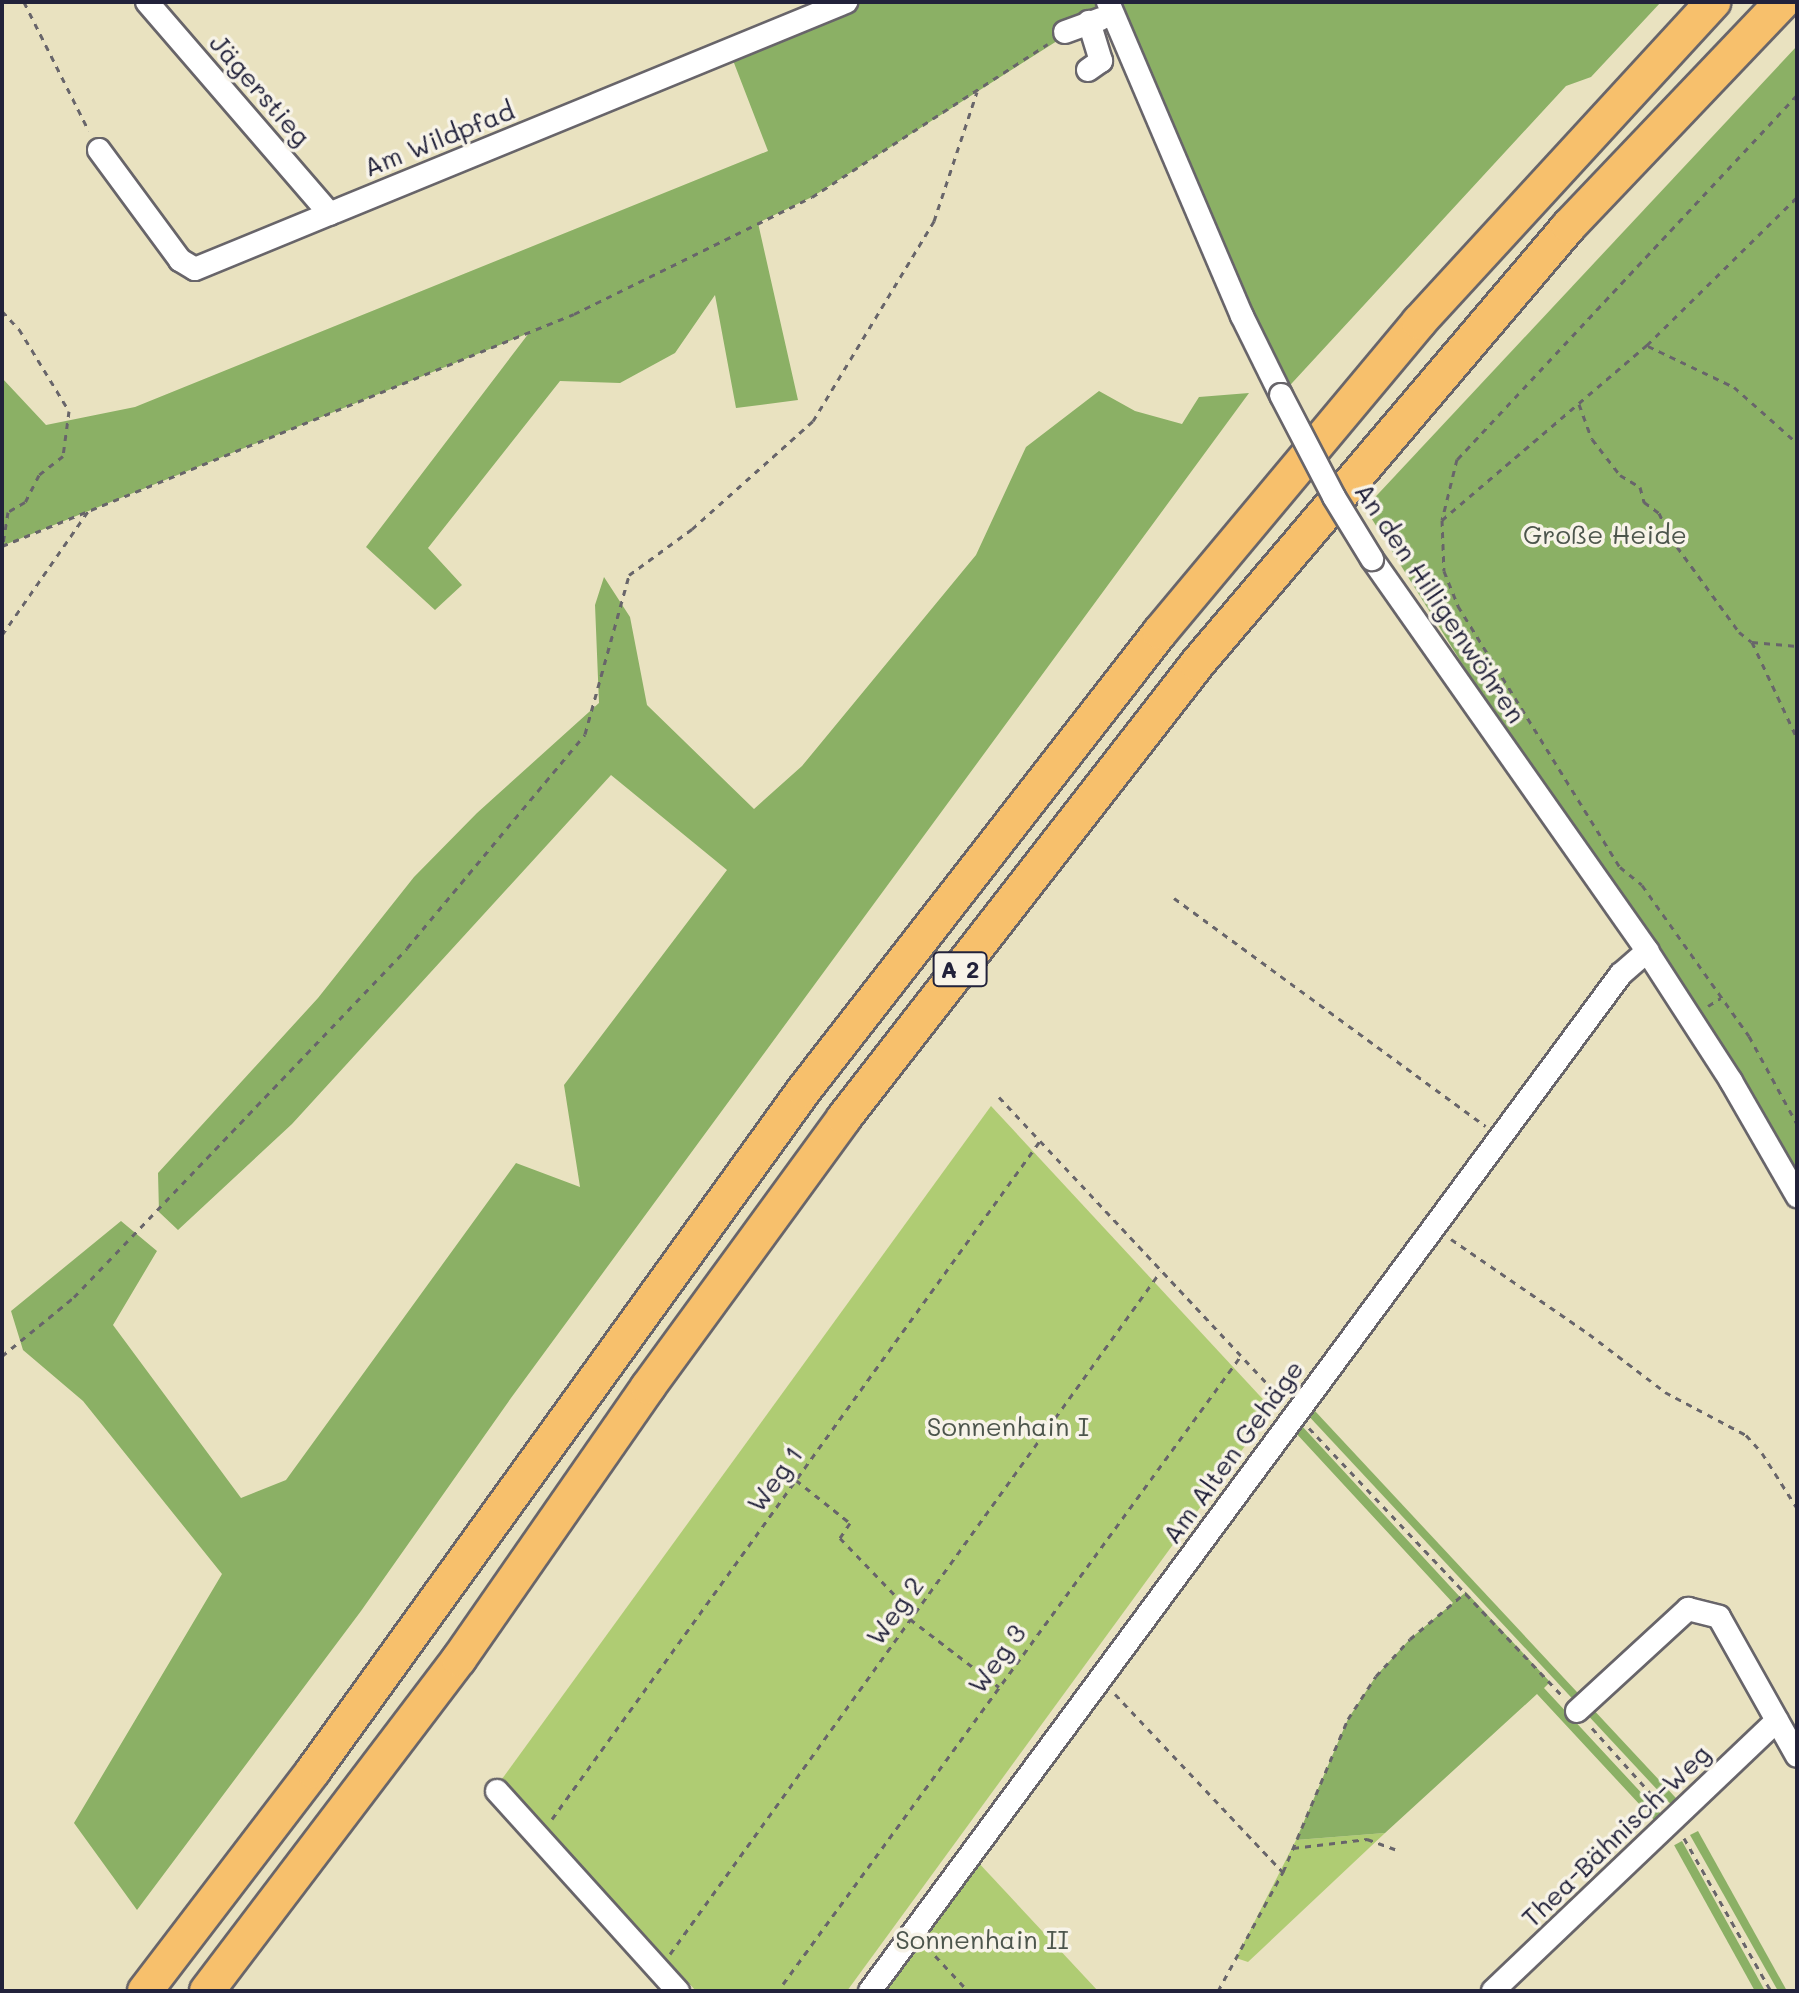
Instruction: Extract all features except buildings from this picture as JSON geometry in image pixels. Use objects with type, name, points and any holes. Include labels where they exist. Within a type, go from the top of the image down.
[{"type":"highway","name":"A 2","points":[[145,1991],[313,1771],[804,1090],[1160,632],[1419,322],[1713,2]]},
{"type":"highway","name":"A 2","points":[[207,1991],[459,1659],[648,1387],[844,1118],[1197,664],[1569,226],[1782,2]]},
{"type":"street","name":"Jägerstieg","points":[[147,2],[330,214]]},
{"type":"street","name":"Am Wildpfad","points":[[99,150],[180,260],[195,269],[846,2]]},
{"type":"street","points":[[1065,32],[1112,8]]},
{"type":"street","name":"An den Hilligenwöhren","points":[[1112,8],[1242,316],[1334,497],[1372,559],[1647,951],[1731,1081],[1797,1196]]},
{"type":"street","points":[[1088,70],[1101,61],[1089,22]]},
{"type":"street","name":"Am Alten Gehäge","points":[[870,1991],[1621,974],[1647,951]]},
{"type":"street","points":[[1577,1711],[1688,1609],[1719,1617],[1797,1756]]},
{"type":"street","name":"Thea-Bähnisch-Weg","points":[[1493,1991],[1777,1721]]},
{"type":"street","points":[[497,1791],[678,1991]]},
{"type":"path","points":[[24,2],[99,150]]},
{"type":"path","points":[[2,546],[574,314],[812,197],[1065,32]]},
{"type":"path","points":[[2,1356],[74,1297],[407,948],[585,734],[629,575],[692,529],[813,421],[934,221],[977,92]]},
{"type":"path","points":[[1797,95],[1457,459],[1442,520],[1444,571],[1458,606],[1620,867],[1642,885],[1749,1036],[1797,1124]]},
{"type":"path","points":[[1442,520],[1647,345],[1797,197]]},
{"type":"path","points":[[2,311],[19,329],[69,411],[63,456],[39,475],[25,502],[8,512],[2,546]]},
{"type":"path","points":[[1647,345],[1734,387],[1797,443]]},
{"type":"path","points":[[1579,404],[1592,439],[1620,475],[1640,487],[1644,502],[1659,513],[1670,537],[1701,583],[1739,632],[1752,642],[1797,738]]},
{"type":"path","points":[[2,635],[89,510]]},
{"type":"path","points":[[1752,642],[1797,646]]},
{"type":"path","points":[[1174,898],[1501,1137]]},
{"type":"path","points":[[999,1097],[1160,1272],[1577,1711],[1673,1821],[1771,1991]]},
{"type":"path","name":"Weg 1","points":[[537,1837],[1040,1141]]},
{"type":"path","points":[[1435,1227],[1589,1334],[1665,1392],[1746,1435],[1762,1453],[1797,1508]]},
{"type":"path","name":"Weg 2","points":[[656,1968],[1160,1272]]},
{"type":"path","name":"Weg 3","points":[[783,1984],[1241,1356]]},
{"type":"path","points":[[796,1480],[850,1523],[840,1538],[912,1617],[999,1687]]},
{"type":"path","points":[[1218,1991],[1283,1872],[1348,1719],[1376,1676],[1410,1639],[1466,1592]]},
{"type":"path","points":[[1102,1679],[1283,1872]]},
{"type":"path","points":[[1293,1848],[1367,1839],[1395,1849]]},
{"type":"path","points":[[913,1933],[968,1991]]},
{"type":"green space","points":[[846,2],[1661,2],[1591,77],[1566,86],[1281,395],[1116,15],[1068,34],[812,197],[758,223],[798,400],[736,408],[715,295],[675,353],[620,383],[560,381],[428,548],[462,585],[435,610],[366,547],[529,333],[2,546],[2,378],[46,425],[135,407],[768,151],[729,50]]},
{"type":"green space","name":"Große Heide","points":[[1797,46],[1797,1178],[1529,771],[1365,508]]},
{"type":"green space","points":[[1099,391],[1135,411],[1182,424],[1199,397],[1249,393],[511,1398],[361,1611],[137,1910],[74,1823],[222,1574],[83,1401],[23,1350],[11,1311],[121,1221],[157,1251],[113,1325],[241,1498],[286,1480],[516,1163],[580,1187],[564,1085],[727,870],[611,775],[292,1124],[178,1230],[159,1212],[158,1173],[318,998],[414,877],[477,813],[599,703],[595,605],[604,577],[630,617],[647,705],[754,809],[802,766],[976,555],[1026,447]]},
{"type":"green space","name":"Sonnenhain I","points":[[991,1106],[1272,1409],[847,1991],[696,1991],[502,1779]]},
{"type":"green space","points":[[1315,1411],[1677,1799],[1671,1805],[1309,1416]]},
{"type":"green space","points":[[1301,1425],[1460,1597],[1466,1592],[1550,1682],[1544,1688],[1661,1814],[1654,1820],[1537,1694],[1385,1833],[1296,1840],[1348,1719],[1376,1676],[1410,1639],[1453,1603],[1294,1431]]},
{"type":"green space","points":[[1698,1831],[1787,1991],[1778,1991],[1690,1835]]},
{"type":"green space","points":[[1385,1833],[1248,1962],[1236,1958],[1296,1840]]},
{"type":"green space","points":[[1682,1841],[1765,1991],[1755,1991],[1674,1845]]},
{"type":"green space","name":"Sonnenhain II","points":[[976,1860],[1098,1991],[881,1991]]}]
